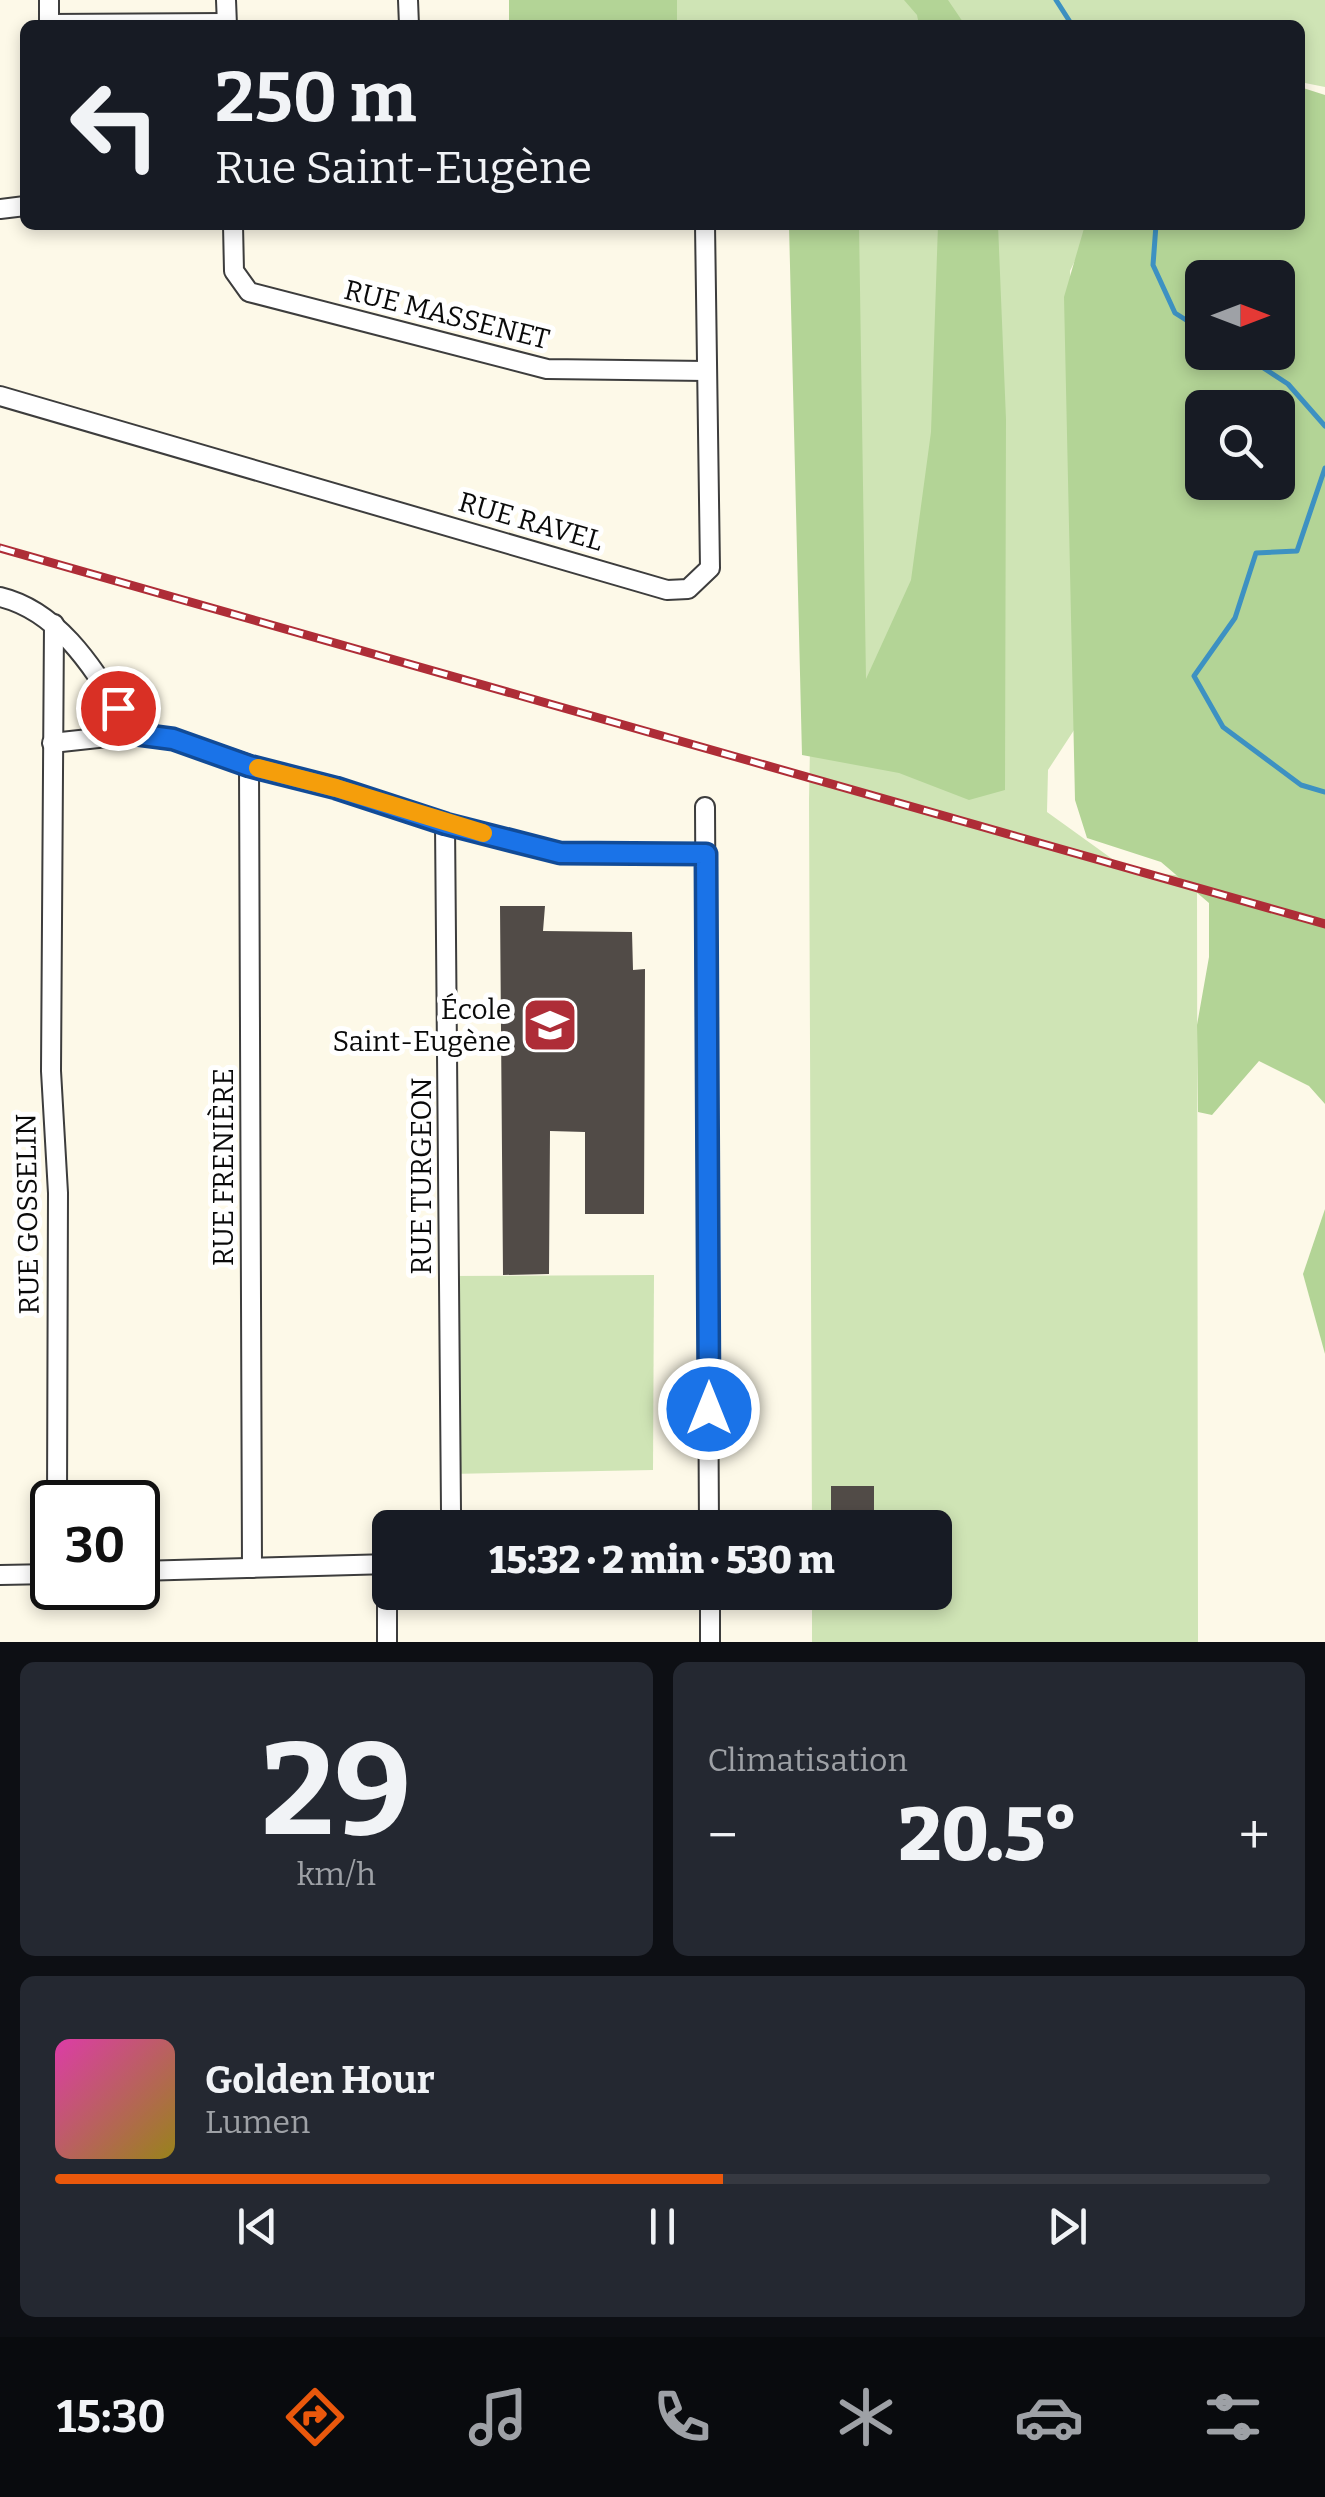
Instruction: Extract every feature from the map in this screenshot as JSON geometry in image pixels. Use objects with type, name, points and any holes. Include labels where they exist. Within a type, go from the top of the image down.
[{"type":"street","name":"RUE MASSENET","points":[[232,230],[234,271],[249,292],[547,369],[706,371]]},
{"type":"street","name":"RUE RAVEL","points":[[0,396],[667,590],[688,590],[710,568],[705,230]]},
{"type":"street","points":[[0,596],[32,608],[54,624],[83,656],[135,734]]},
{"type":"street","name":"RUE GOSSELIN","points":[[54,624],[51,1072],[58,1193],[56,1480]]},
{"type":"street","points":[[52,743],[135,734],[173,739],[249,766],[560,853],[706,854]]},
{"type":"street","name":"RUE FRENIÈRE","points":[[249,766],[252,1568]]},
{"type":"street","points":[[705,807],[709,1510]]},
{"type":"street","name":"RUE TURGEON","points":[[446,824],[451,1510]]},
{"type":"street","points":[[160,1570],[372,1564]]},
{"type":"street","points":[[0,1575],[30,1574]]},
{"type":"street","points":[[387,1610],[387,1642]]},
{"type":"street","points":[[710,1610],[710,1642]]},
{"type":"green space","points":[[509,0],[677,0],[677,20],[509,20]]},
{"type":"green space","points":[[676,0],[1325,0],[1325,87],[1305,83],[1305,20],[677,20]]},
{"type":"green space","points":[[904,0],[948,0],[962,20],[918,20]]},
{"type":"green space","points":[[1305,89],[1325,95],[1325,1104],[1309,1086],[1259,1061],[1212,1115],[1198,1112],[1197,1025],[1209,957],[1209,903],[1161,862],[1087,838],[1075,800],[1064,297],[1084,230],[1305,230]]},
{"type":"green space","points":[[789,230],[859,230],[866,679],[911,580],[931,432],[938,230],[998,230],[1006,419],[1005,790],[969,800],[899,773],[802,755]]},
{"type":"green space","points":[[820,230],[1090,230],[1070,271],[1079,450],[1078,724],[1048,770],[1047,812],[1129,871],[1197,877],[1198,1642],[812,1642],[812,1610],[952,1610],[952,1510],[812,1510],[809,800]]},
{"type":"green space","points":[[1325,1209],[1325,1354],[1303,1274]]},
{"type":"green space","points":[[654,1275],[653,1470],[451,1474],[449,1276]]},
{"type":"building","points":[[500,906],[545,906],[543,931],[632,932],[633,970],[645,969],[644,1214],[585,1214],[585,1132],[550,1131],[549,1274],[503,1275]]},
{"type":"building","points":[[831,1486],[874,1486],[874,1510],[831,1510]]},
{"type":"waterway","points":[[1056,0],[1069,20]]},
{"type":"waterway","points":[[1156,230],[1153,265],[1175,313],[1185,319]]},
{"type":"waterway","points":[[1267,370],[1288,384],[1325,426]]},
{"type":"waterway","points":[[1325,468],[1297,551],[1256,553],[1235,618],[1194,676],[1223,727],[1301,785],[1325,792]]},
{"type":"railway","points":[[0,548],[1325,924]]},
{"type":"slow traffic","points":[[258,768],[483,833]]},
{"type":"place","name":"École Saint-Eugène","points":[[550,1025]]},
{"type":"route","points":[[118,708],[135,734],[173,739],[249,766],[560,853],[706,854],[709,1409]]}]
